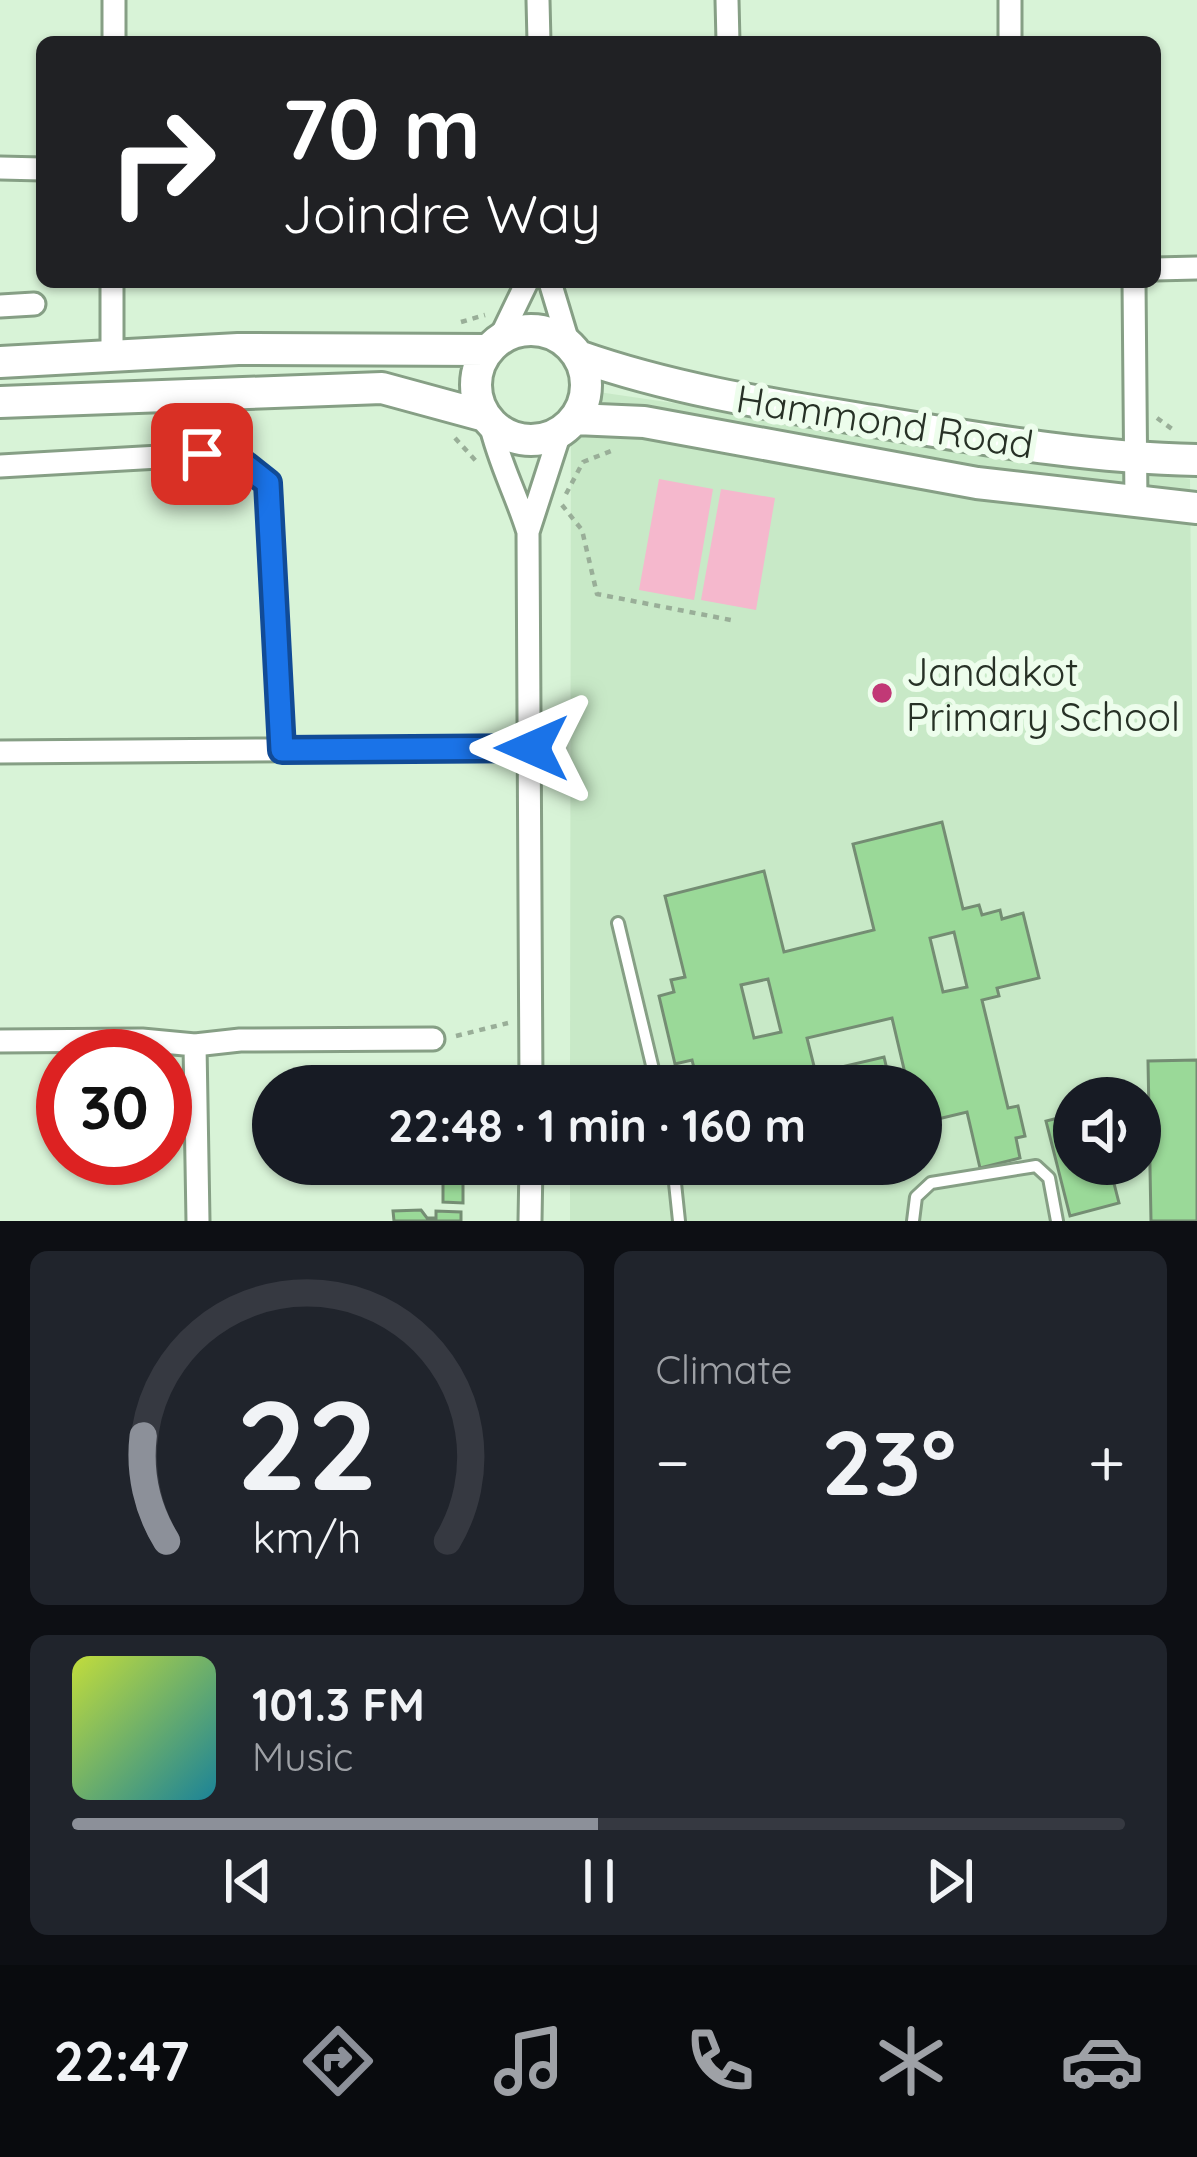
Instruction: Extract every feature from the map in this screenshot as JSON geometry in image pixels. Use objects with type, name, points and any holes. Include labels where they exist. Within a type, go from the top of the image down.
[{"type":"main road","points":[[0,362],[238,349],[494,345],[513,333],[543,331],[573,350],[586,388],[567,426],[540,440],[522,440],[488,419],[382,388],[0,402]]},
{"type":"main road","points":[[488,419],[476,382],[494,345]]},
{"type":"main road","name":"Hammond Road","points":[[573,350],[639,378],[755,401],[1029,446],[1197,460]]},
{"type":"main road","name":"Hammond Road","points":[[567,426],[644,422],[977,483],[1197,508]]},
{"type":"street","points":[[114,0],[114,36]]},
{"type":"street","points":[[538,0],[539,36]]},
{"type":"street","points":[[727,0],[728,36]]},
{"type":"street","points":[[1010,0],[1010,36]]},
{"type":"street","points":[[0,168],[36,169]]},
{"type":"street","points":[[1161,269],[1197,268]]},
{"type":"street","points":[[112,288],[112,356]]},
{"type":"street","points":[[494,345],[524,288]]},
{"type":"street","points":[[552,288],[573,350]]},
{"type":"street","points":[[1134,288],[1136,504]]},
{"type":"street","points":[[0,306],[34,304]]},
{"type":"street","points":[[488,419],[498,462],[514,487],[528,532],[531,1065]]},
{"type":"street","points":[[528,532],[567,426]]},
{"type":"street","points":[[0,466],[230,453],[268,483],[282,750]]},
{"type":"street","points":[[0,752],[532,748]]},
{"type":"street","points":[[0,1041],[142,1040],[195,1045],[240,1040],[433,1039]]},
{"type":"street","points":[[195,1045],[198,1221]]},
{"type":"street","points":[[530,1185],[530,1221]]},
{"type":"lane","points":[[618,923],[652,1065]]},
{"type":"lane","points":[[913,1221],[916,1197],[931,1184],[1036,1166],[1049,1178],[1058,1221]]},
{"type":"lane","points":[[675,1185],[679,1221]]},
{"type":"path","points":[[449,432],[479,464]]},
{"type":"path","points":[[541,490],[559,513],[583,462],[624,447]]},
{"type":"path","points":[[562,506],[582,530],[597,594],[736,621]]},
{"type":"path","points":[[433,1039],[531,1022]]},
{"type":"shaded area","name":"Jandakot Primary School","points":[[571,388],[1190,479],[1197,1221],[570,1221],[570,1185],[942,1185],[942,1065],[570,1065]]},
{"type":"shaded area","points":[[659,479],[713,489],[694,600],[639,590]]},
{"type":"shaded area","points":[[721,489],[775,498],[756,610],[701,600]]},
{"type":"building","points":[[942,822],[963,909],[979,905],[982,915],[1000,910],[1002,919],[1023,913],[1039,978],[997,988],[999,996],[982,1000],[1008,1108],[1018,1106],[1025,1136],[1016,1138],[1020,1158],[980,1168],[967,1112],[942,1118],[942,1065],[903,1065],[892,1018],[807,1038],[814,1065],[693,1065],[692,1060],[675,1064],[659,996],[674,992],[671,980],[685,977],[665,896],[764,871],[784,952],[874,930],[853,844]],"holes":[[[954,932],[967,987],[943,992],[930,938]],[[768,979],[781,1032],[754,1038],[741,985]]]},
{"type":"building","points":[[884,1057],[886,1065],[850,1065]]},
{"type":"building","points":[[1197,1060],[1197,1221],[1151,1221],[1150,1185],[1161,1185],[1161,1077],[1148,1077],[1148,1061]]},
{"type":"building","points":[[1053,1119],[1053,1149],[1046,1121]]},
{"type":"building","points":[[443,1185],[463,1185],[463,1203],[443,1202]]},
{"type":"building","points":[[1062,1185],[1114,1185],[1119,1203],[1070,1216]]},
{"type":"building","points":[[421,1210],[427,1218],[436,1218],[436,1211],[461,1212],[461,1221],[394,1221],[393,1211]]},
{"type":"place","name":"Jandakot Primary School","points":[[882,693]]},
{"type":"route","points":[[202,454],[230,453],[268,483],[282,750],[532,748]]}]
